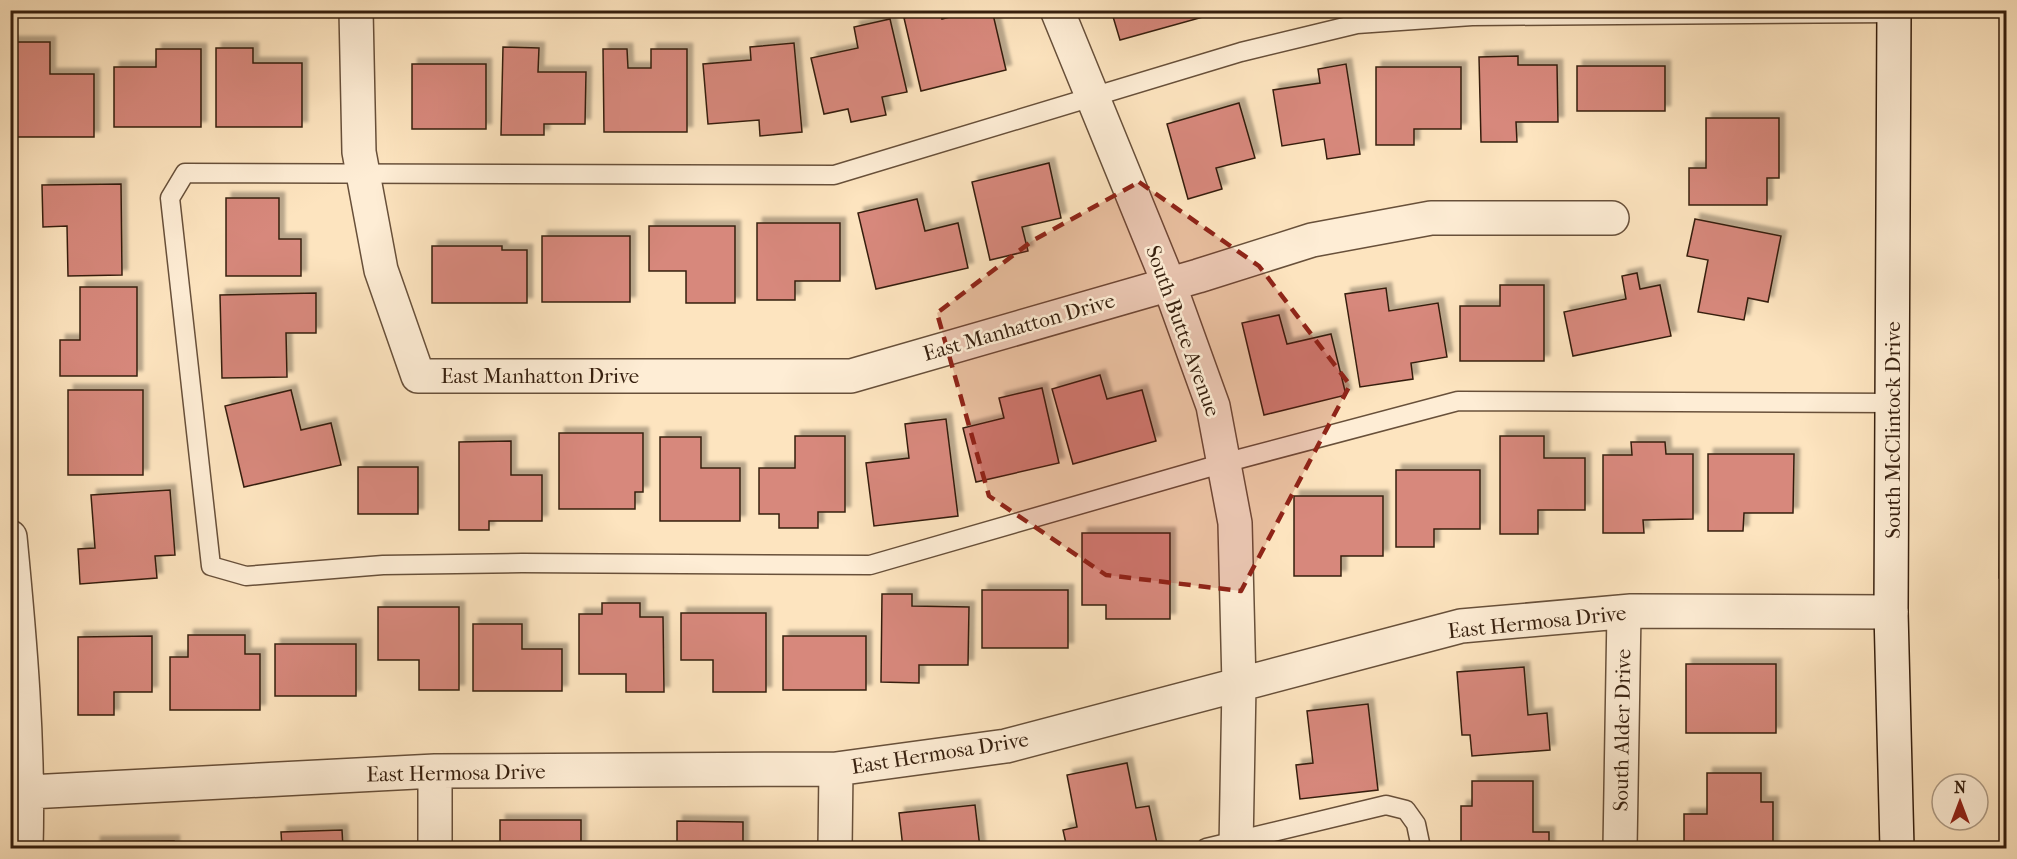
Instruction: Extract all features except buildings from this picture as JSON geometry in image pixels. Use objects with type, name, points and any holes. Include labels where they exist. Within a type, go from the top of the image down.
[{"type":"street","points":[[356,10],[359,152],[363,172]]},
{"type":"street","name":"South Butte Avenue","points":[[1057,10],[1169,284],[1213,405],[1235,523],[1239,685],[1226,846]]},
{"type":"street","name":"South McClintock Drive","points":[[1894,12],[1894,404],[1891,612],[1897,849]]},
{"type":"street","name":"East Manhatton Drive","points":[[363,172],[381,270],[418,376],[851,376],[1312,240],[1431,218],[1612,218]]},
{"type":"street","points":[[10,537],[22,669],[19,793],[26,849]]},
{"type":"street","name":"East Hermosa Drive","points":[[19,793],[435,771],[836,769],[1006,746],[1461,626],[1624,612],[1891,612]]},
{"type":"street","name":"South Alder Drive","points":[[1620,849],[1624,612]]},
{"type":"street","points":[[835,849],[836,769]]},
{"type":"street","points":[[435,771],[435,849]]},
{"type":"lane","points":[[1894,12],[1472,16],[1357,24],[1241,52],[834,175],[185,172],[171,198],[210,566],[246,576],[383,565],[870,565],[1224,463],[1458,401],[1894,404]]},
{"type":"lane","points":[[1226,846],[1386,805],[1406,810],[1416,824],[1421,849]]},
{"type":"highlighted area","points":[[1139,182],[1259,266],[1350,385],[1241,591],[1106,575],[989,496],[937,313],[1032,241]]}]
